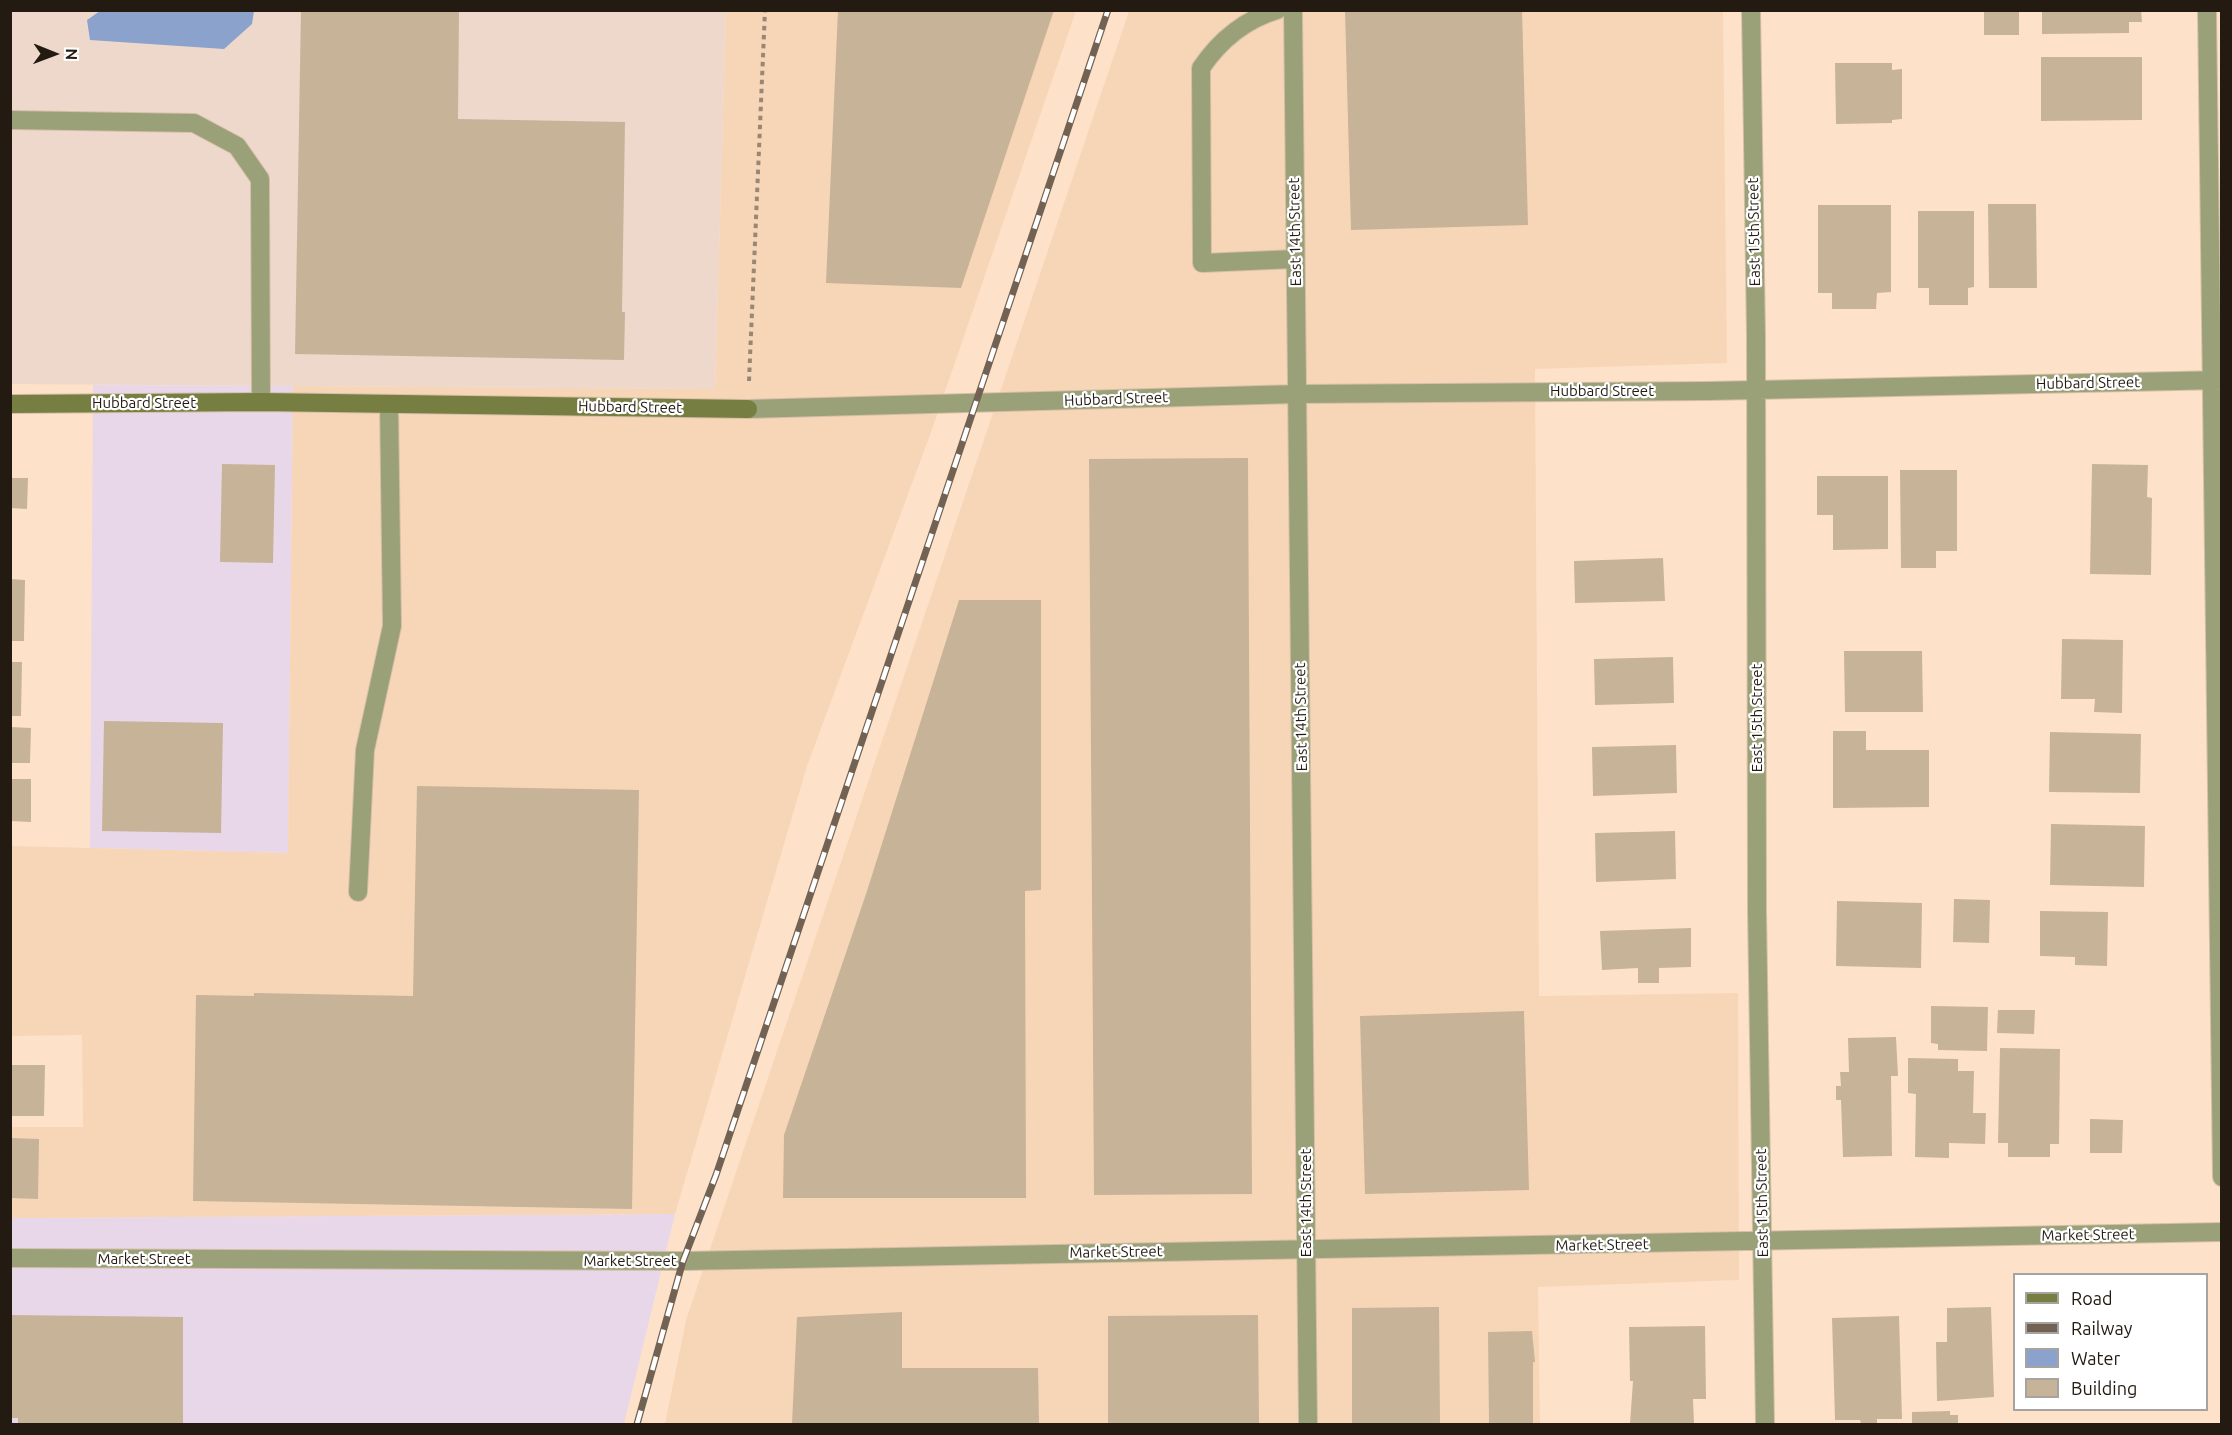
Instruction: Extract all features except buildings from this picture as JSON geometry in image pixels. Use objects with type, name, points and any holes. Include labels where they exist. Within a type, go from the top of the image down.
[{"type":"main road","name":"Hubbard Street","points":[[10,404],[261,402],[748,409]]},
{"type":"street","points":[[1277,10],[1262,15],[1239,28],[1215,48],[1201,68],[1202,263],[1295,259]]},
{"type":"street","name":"East 14th Street","points":[[1293,10],[1308,1425]]},
{"type":"street","name":"East 15th Street","points":[[1751,10],[1756,390],[1757,900],[1765,1425]]},
{"type":"street","points":[[2207,10],[2216,380],[2222,1177]]},
{"type":"street","points":[[10,120],[194,123],[237,146],[260,179],[261,402]]},
{"type":"street","name":"Hubbard Street","points":[[748,409],[1297,394],[1756,390],[2216,380]]},
{"type":"street","points":[[358,892],[365,750],[392,626],[389,404]]},
{"type":"street","name":"Market Street","points":[[10,1258],[683,1261],[2222,1232]]},
{"type":"path","points":[[748,409],[765,10]]},
{"type":"shaded area","points":[[11,11],[726,11],[715,389],[11,384]]},
{"type":"shaded area","points":[[726,11],[1076,11],[930,435],[807,766],[675,1214],[11,1218],[10,1127],[83,1127],[82,1035],[11,1036],[11,846],[288,853],[293,386],[715,389]]},
{"type":"shaded area","points":[[1129,11],[1723,11],[1727,363],[1535,369],[1539,996],[1738,993],[1739,1280],[1538,1287],[1540,1424],[665,1424],[686,1320]]},
{"type":"shaded area","points":[[93,385],[293,386],[288,853],[90,848]]},
{"type":"shaded area","points":[[675,1214],[624,1424],[11,1424],[10,1218]]},
{"type":"water","points":[[100,11],[254,11],[252,24],[224,49],[90,40],[87,20]]},
{"type":"railway","points":[[637,1424],[683,1261],[716,1175],[1108,10]]}]
